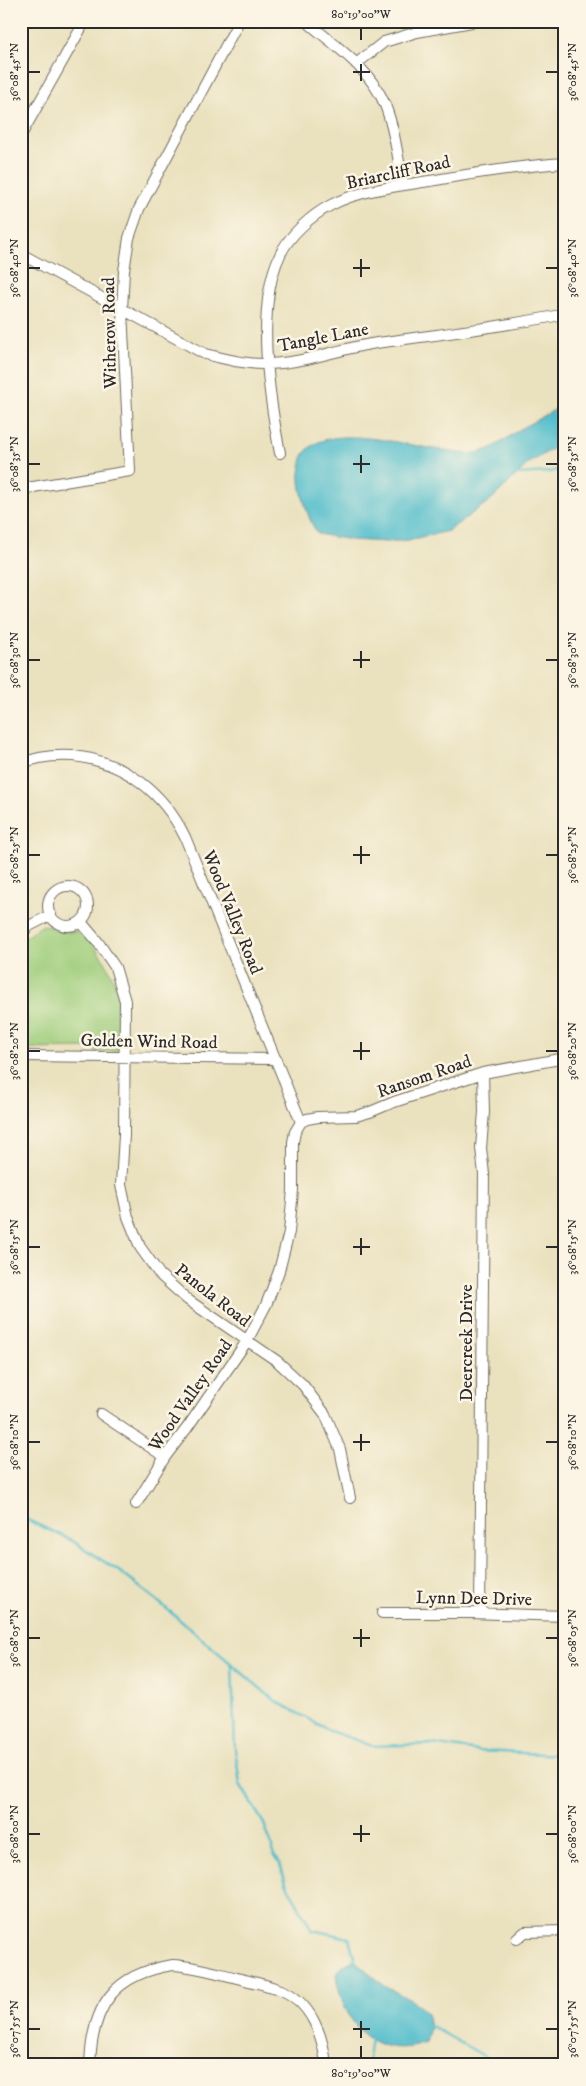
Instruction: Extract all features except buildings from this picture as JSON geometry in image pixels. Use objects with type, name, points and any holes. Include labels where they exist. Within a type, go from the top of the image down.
[{"type":"street","points":[[21,135],[85,21]]},
{"type":"street","name":"Witherow Road","points":[[21,489],[130,471],[122,310],[124,271],[129,238],[138,209],[239,21]]},
{"type":"street","points":[[306,21],[356,64],[370,79],[386,106],[403,185]]},
{"type":"street","points":[[356,64],[384,42],[417,32],[477,21]]},
{"type":"street","name":"Briarcliff Road","points":[[280,453],[274,420],[268,364],[267,318],[269,287],[274,268],[286,244],[308,222],[330,205],[358,195],[403,185],[522,166],[565,163]]},
{"type":"street","name":"Tangle Lane","points":[[21,254],[205,354],[234,362],[268,364],[302,360],[373,344],[532,321],[565,314]]},
{"type":"street","name":"Wood Valley Road","points":[[21,764],[51,756],[85,758],[110,764],[130,773],[159,798],[175,817],[185,837],[276,1060],[299,1124],[293,1142],[291,1218],[285,1253],[266,1305],[247,1341],[165,1457],[136,1504]]},
{"type":"street","points":[[63,887],[72,887],[80,890],[88,901],[86,914],[81,922],[73,925],[64,925],[56,922],[51,915],[48,907],[52,894],[63,887]]},
{"type":"street","points":[[21,934],[29,926],[51,915]]},
{"type":"street","name":"Panola Road","points":[[81,922],[98,942],[115,967],[125,1001],[121,1185],[128,1217],[140,1247],[160,1275],[188,1300],[277,1361],[303,1384],[325,1414],[340,1449],[350,1498]]},
{"type":"street","name":"Golden Wind Road","points":[[21,1056],[276,1060]]},
{"type":"street","name":"Ransom Road","points":[[299,1124],[307,1119],[318,1117],[356,1116],[482,1073],[565,1058]]},
{"type":"street","name":"Deercreek Drive","points":[[480,1613],[484,1174],[481,1148],[484,1112],[482,1073]]},
{"type":"street","points":[[101,1414],[165,1457]]},
{"type":"street","name":"Lynn Dee Drive","points":[[382,1613],[480,1613],[565,1616]]},
{"type":"street","points":[[517,1939],[525,1932],[565,1931]]},
{"type":"street","points":[[90,2065],[93,2033],[97,2018],[106,2000],[135,1975],[157,1967],[173,1965],[263,1984],[288,1994],[305,2010],[319,2029],[326,2065]]},
{"type":"green space","points":[[43,925],[66,932],[83,932],[111,973],[120,1011],[120,1046],[116,1051],[98,1052],[91,1048],[21,1049],[21,940]]},
{"type":"water","points":[[565,404],[565,441],[528,464],[492,499],[448,531],[409,540],[386,542],[351,540],[318,534],[311,522],[302,496],[300,473],[302,458],[314,444],[333,438],[356,437],[458,453],[476,453],[494,447],[522,428]]},
{"type":"water","points":[[354,1960],[385,1986],[416,2003],[427,2013],[430,2026],[426,2043],[407,2047],[390,2047],[376,2042],[363,2034],[345,2008],[339,1992],[336,1974],[342,1966]]},
{"type":"waterway","points":[[518,474],[550,472],[565,468]]},
{"type":"waterway","points":[[21,1517],[71,1540],[120,1572],[154,1598],[274,1700],[330,1731],[373,1746],[432,1744],[478,1751],[565,1755]]},
{"type":"waterway","points":[[232,1665],[235,1750],[240,1784],[264,1824],[272,1851],[280,1864],[286,1883],[312,1930],[349,1938],[355,1961]]},
{"type":"waterway","points":[[429,2025],[500,2065]]},
{"type":"waterway","points":[[367,2065],[371,2038]]}]
